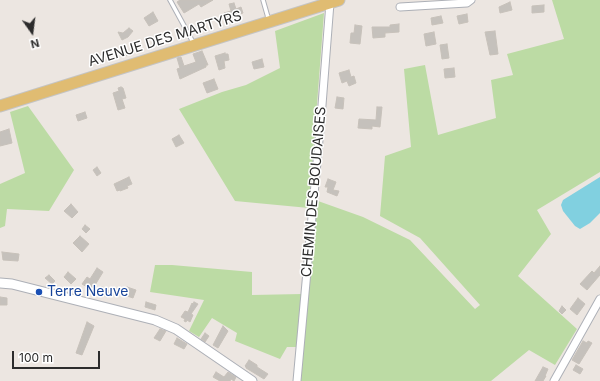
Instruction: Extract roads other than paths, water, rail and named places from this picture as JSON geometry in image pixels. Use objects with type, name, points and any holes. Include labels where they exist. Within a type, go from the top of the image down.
[{"type":"main road","name":"AVENUE DES MARTYRS","points":[[0,106],[335,2]]},
{"type":"main road","points":[[0,282],[156,320],[176,329],[252,381]]},
{"type":"street","points":[[400,8],[467,3],[471,0]]},
{"type":"street","name":"CHEMIN DES BOUDAISES","points":[[297,381],[321,118],[335,2]]},
{"type":"street","points":[[554,381],[600,299]]},
{"type":"lane","points":[[170,0],[195,45]]},
{"type":"lane","points":[[263,0],[270,22]]},
{"type":"water","points":[[600,177],[600,213],[590,223],[580,229],[575,226],[563,211],[561,205],[563,200]]},
{"type":"place","name":"Terre Neuve","points":[[39,292]]}]
